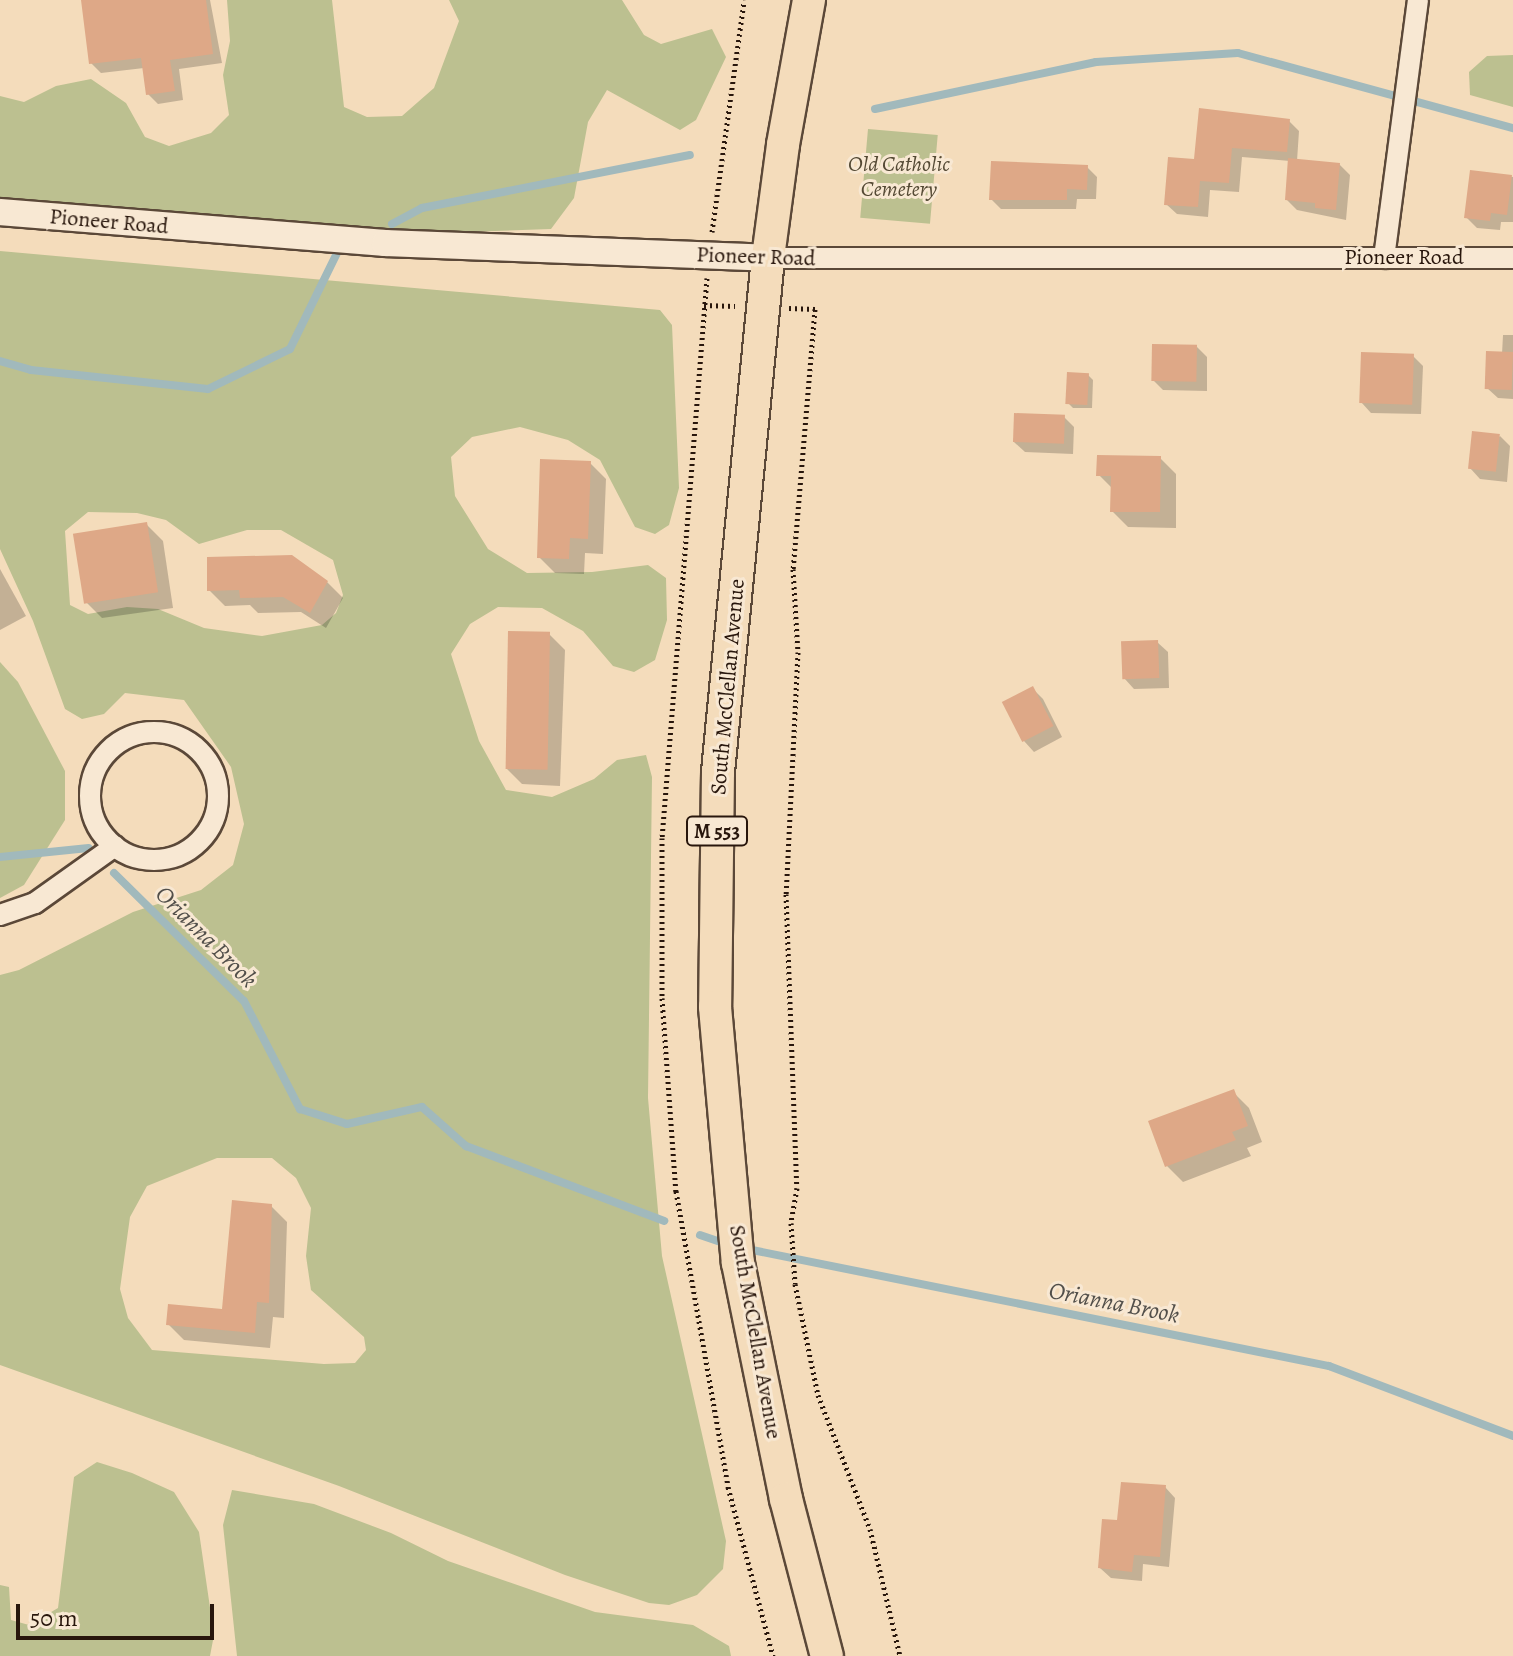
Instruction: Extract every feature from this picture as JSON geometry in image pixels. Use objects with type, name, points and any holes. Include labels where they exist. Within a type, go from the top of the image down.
[{"type":"main road","name":"South McClellan Avenue","points":[[809,0],[783,145],[768,258],[718,772],[715,1007],[738,1263],[786,1499],[827,1656]]},
{"type":"street","points":[[1384,258],[1418,0]]},
{"type":"street","name":"Pioneer Road","points":[[0,212],[385,243],[768,258],[1513,258]]},
{"type":"street","points":[[149,732],[171,734],[191,743],[206,758],[215,776],[219,796],[215,816],[206,834],[191,848],[173,857],[152,860],[132,856],[115,846],[100,830],[92,810],[90,788],[97,767],[109,749],[128,737],[149,732]]},
{"type":"street","points":[[0,915],[35,903],[115,846]]},
{"type":"path","points":[[704,305],[815,309],[793,569],[798,652],[786,894],[797,1175],[791,1223],[795,1284],[818,1395],[870,1529],[900,1656]]},
{"type":"green space","points":[[227,0],[332,0],[344,107],[367,117],[402,116],[434,88],[459,21],[449,0],[622,0],[644,35],[661,44],[712,29],[726,57],[696,120],[680,130],[607,90],[588,122],[574,198],[551,229],[434,233],[0,197],[0,96],[24,102],[56,86],[91,79],[126,103],[145,137],[169,146],[211,133],[229,115],[223,75],[230,41]]},
{"type":"green space","points":[[1513,55],[1513,107],[1470,95],[1469,72],[1487,56]]},
{"type":"green space","name":"Old Catholic Cemetery","points":[[868,129],[938,135],[930,224],[860,218]]},
{"type":"green space","points":[[0,251],[660,310],[672,325],[679,488],[669,525],[655,534],[635,527],[600,460],[568,440],[520,427],[472,437],[451,457],[455,496],[488,549],[527,573],[592,572],[648,565],[666,578],[667,620],[655,660],[634,672],[613,666],[583,631],[542,608],[498,607],[470,624],[451,654],[479,741],[506,790],[552,797],[594,779],[617,760],[646,755],[652,777],[648,1098],[662,1256],[726,1541],[723,1569],[697,1595],[669,1605],[649,1603],[565,1575],[339,1486],[0,1365],[0,975],[19,970],[133,912],[201,890],[233,865],[244,824],[231,767],[184,700],[125,693],[104,714],[82,719],[65,709],[33,621],[0,549]],"holes":[[[88,512],[137,513],[166,520],[199,544],[247,530],[281,530],[333,560],[343,595],[336,613],[322,625],[262,636],[204,628],[158,609],[127,607],[88,614],[70,605],[65,531]],[[217,1158],[272,1158],[296,1178],[311,1208],[306,1256],[311,1290],[364,1337],[366,1350],[355,1363],[324,1364],[152,1350],[128,1318],[120,1289],[130,1217],[147,1186]]]},
{"type":"green space","points":[[0,662],[18,682],[65,771],[65,820],[24,885],[0,898]]},
{"type":"green space","points":[[97,1462],[132,1473],[174,1492],[199,1532],[214,1635],[210,1656],[0,1656],[0,1585],[9,1587],[11,1620],[29,1625],[58,1608],[74,1477]]},
{"type":"green space","points":[[232,1490],[314,1504],[391,1533],[448,1561],[595,1612],[693,1625],[729,1646],[731,1656],[237,1656],[223,1525]]},
{"type":"building","points":[[81,0],[206,0],[213,54],[170,60],[175,91],[146,95],[141,58],[89,64]]},
{"type":"building","points":[[1199,108],[1290,119],[1287,152],[1232,148],[1229,183],[1200,181],[1198,207],[1164,205],[1168,157],[1194,159]]},
{"type":"building","points":[[1288,158],[1340,163],[1336,210],[1315,208],[1315,203],[1285,200]]},
{"type":"building","points":[[991,161],[1088,165],[1087,190],[1067,189],[1067,200],[989,200]]},
{"type":"building","points":[[1470,170],[1512,175],[1507,215],[1491,213],[1490,221],[1464,218]]},
{"type":"building","points":[[1152,344],[1197,345],[1196,382],[1151,381]]},
{"type":"building","points":[[1486,351],[1513,352],[1512,390],[1485,389]]},
{"type":"building","points":[[1361,352],[1414,354],[1412,405],[1359,403]]},
{"type":"building","points":[[1067,372],[1089,373],[1087,405],[1065,404]]},
{"type":"building","points":[[1014,413],[1065,415],[1064,444],[1013,442]]},
{"type":"building","points":[[1472,431],[1500,434],[1496,472],[1468,469]]},
{"type":"building","points":[[1097,455],[1161,456],[1160,512],[1110,512],[1111,476],[1096,476]]},
{"type":"building","points":[[540,459],[591,461],[588,539],[570,538],[569,559],[537,558]]},
{"type":"building","points":[[147,522],[158,592],[84,604],[73,534]]},
{"type":"building","points":[[292,555],[328,581],[310,613],[283,597],[240,598],[239,590],[207,591],[207,557]]},
{"type":"building","points":[[508,631],[550,632],[548,770],[506,769]]},
{"type":"building","points":[[1158,640],[1159,678],[1122,679],[1121,641]]},
{"type":"building","points":[[1033,686],[1053,726],[1022,742],[1002,702]]},
{"type":"building","points":[[1234,1089],[1248,1126],[1232,1132],[1236,1140],[1165,1167],[1148,1121]]},
{"type":"building","points":[[232,1200],[272,1204],[269,1303],[257,1302],[255,1333],[166,1325],[168,1304],[222,1309]]},
{"type":"building","points":[[1121,1482],[1166,1485],[1160,1557],[1134,1555],[1132,1572],[1098,1568],[1102,1519],[1117,1520]]},
{"type":"waterway","points":[[875,109],[1096,62],[1238,53],[1513,128]]},
{"type":"waterway","points":[[392,224],[422,208],[690,155]]},
{"type":"waterway","points":[[0,361],[31,370],[208,389],[290,349],[338,251]]},
{"type":"waterway","name":"Orianna Brook","points":[[0,857],[89,848]]},
{"type":"waterway","name":"Orianna Brook","points":[[114,873],[244,1001],[300,1109],[347,1124],[422,1107],[466,1146],[664,1221]]},
{"type":"waterway","name":"Orianna Brook","points":[[700,1235],[729,1245]]},
{"type":"waterway","name":"Orianna Brook","points":[[742,1248],[1329,1366],[1513,1436]]}]
